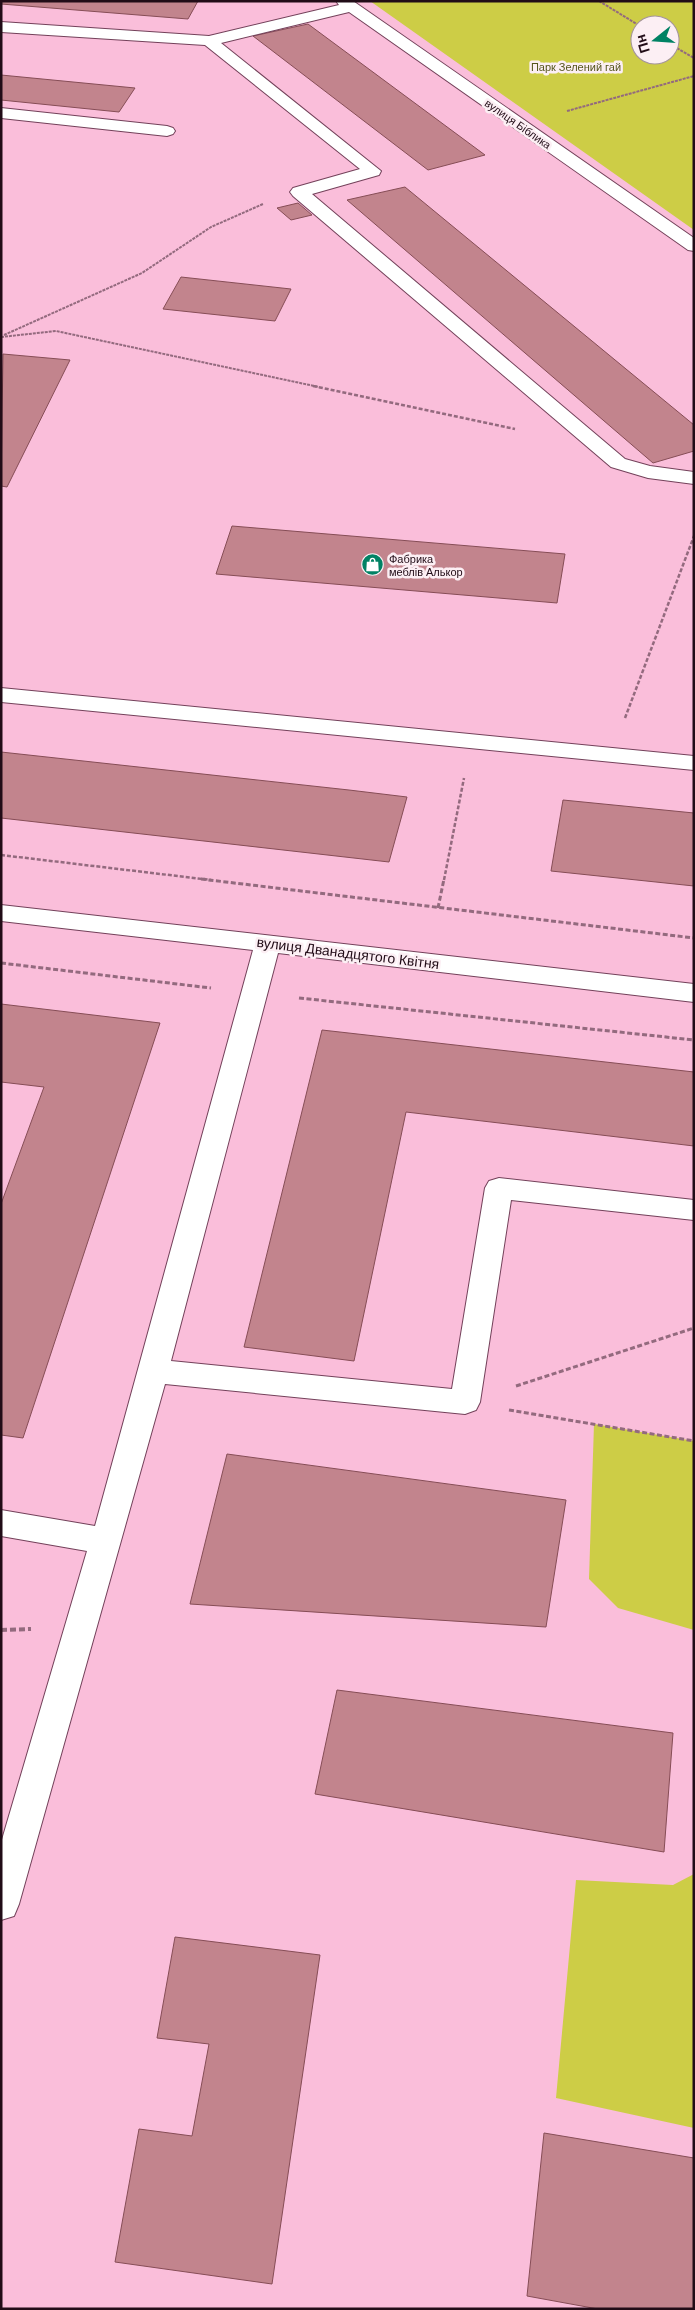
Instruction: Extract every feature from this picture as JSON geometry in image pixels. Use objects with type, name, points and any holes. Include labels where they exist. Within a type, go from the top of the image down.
[{"type":"street","points":[[1,27],[209,41],[347,4]]},
{"type":"street","name":"вулиця Біблика","points":[[347,4],[694,246]]},
{"type":"street","points":[[209,41],[373,171],[299,192]]},
{"type":"street","points":[[1,113],[167,131]]},
{"type":"street","points":[[299,192],[618,463],[648,472],[694,478]]},
{"type":"street","points":[[1,695],[694,763]]},
{"type":"street","name":"вулиця Дванадцятого Квітня","points":[[1,913],[694,993]]},
{"type":"street","points":[[1,1904],[154,1371],[268,943]]},
{"type":"street","points":[[154,1371],[465,1402],[499,1188],[694,1210]]},
{"type":"street","points":[[1,1523],[106,1541]]},
{"type":"path","points":[[599,1],[630,20]]},
{"type":"path","points":[[680,50],[694,58]]},
{"type":"path","points":[[565,112],[694,76]]},
{"type":"path","points":[[1,336],[142,272],[211,227],[259,205],[299,192]]},
{"type":"path","points":[[1,336],[56,330],[520,430]]},
{"type":"path","points":[[611,755],[694,536]]},
{"type":"path","points":[[438,908],[472,741]]},
{"type":"path","points":[[1,856],[694,938]]},
{"type":"path","points":[[1,963],[254,994],[694,1040]]},
{"type":"path","points":[[465,1402],[694,1328]]},
{"type":"path","points":[[465,1402],[694,1441]]},
{"type":"green space","name":"Парк Зелений гай","points":[[370,1],[694,1],[694,230]]},
{"type":"green space","points":[[594,1424],[694,1441],[694,1630],[618,1608],[589,1579]]},
{"type":"green space","points":[[694,1874],[694,2128],[556,2098],[576,1880],[673,1885]]},
{"type":"building","points":[[1,1],[198,1],[188,19],[1,4]]},
{"type":"building","points":[[308,24],[485,155],[428,170],[253,36]]},
{"type":"building","points":[[1,75],[135,88],[119,112],[1,100]]},
{"type":"building","points":[[405,187],[694,425],[694,451],[653,463],[347,200]]},
{"type":"building","points":[[298,203],[312,215],[291,220],[277,208]]},
{"type":"building","points":[[181,277],[291,289],[275,321],[163,309]]},
{"type":"building","points":[[3,354],[70,360],[7,487],[1,486]]},
{"type":"building","points":[[232,526],[565,554],[557,603],[216,574]]},
{"type":"building","points":[[1,752],[407,797],[389,862],[1,818]]},
{"type":"building","points":[[563,800],[694,813],[694,886],[551,871]]},
{"type":"building","points":[[1,1004],[160,1023],[23,1438],[1,1435],[1,1204],[44,1087],[1,1082]]},
{"type":"building","points":[[322,1030],[694,1072],[694,1146],[406,1112],[354,1361],[244,1347]]},
{"type":"building","points":[[227,1454],[566,1500],[546,1627],[190,1604]]},
{"type":"building","points":[[337,1690],[673,1733],[664,1852],[315,1794]]},
{"type":"building","points":[[175,1937],[320,1955],[272,2284],[115,2262],[139,2129],[192,2136],[209,2044],[157,2038]]},
{"type":"building","points":[[544,2133],[694,2158],[694,2309],[598,2309],[527,2296]]},
{"type":"place","name":"Фабрика меблів Алькор","points":[[373,565]]}]
